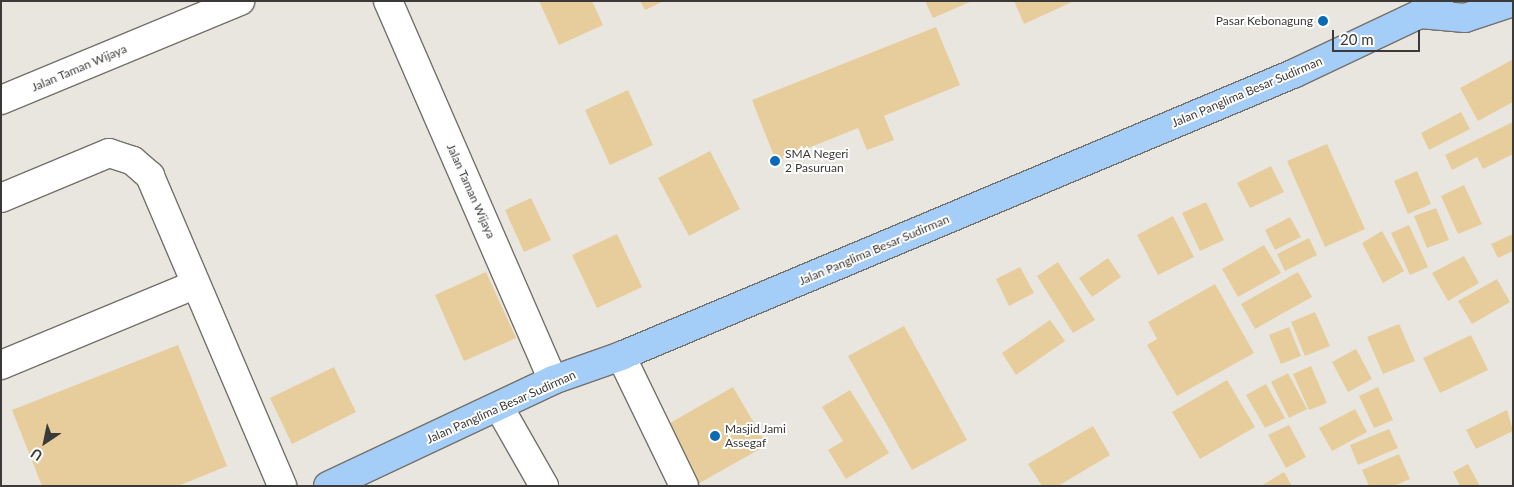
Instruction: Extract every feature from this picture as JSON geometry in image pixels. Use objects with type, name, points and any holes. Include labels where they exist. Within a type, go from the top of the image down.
[{"type":"main road","name":"Jalan Panglima Besar Sudirman","points":[[328,486],[553,380],[621,356],[1293,74],[1429,8],[1465,18],[1513,2]]},
{"type":"street","name":"Jalan Taman Wijaya","points":[[1,100],[240,1]]},
{"type":"street","name":"Jalan Taman Wijaya","points":[[388,1],[553,380]]},
{"type":"street","points":[[1,198],[109,153],[133,161],[150,176],[194,286],[282,486]]},
{"type":"street","points":[[1,365],[194,286]]},
{"type":"street","points":[[621,356],[684,486]]},
{"type":"street","points":[[499,407],[544,486]]},
{"type":"building","points":[[539,1],[592,1],[603,25],[559,45]]},
{"type":"building","points":[[640,1],[664,1],[645,10]]},
{"type":"building","points":[[925,1],[972,1],[933,18]]},
{"type":"building","points":[[1014,1],[1074,1],[1024,24]]},
{"type":"building","points":[[936,27],[960,85],[884,116],[894,140],[867,150],[858,128],[776,161],[752,100]]},
{"type":"building","points":[[1512,60],[1513,102],[1478,121],[1460,88]]},
{"type":"building","points":[[628,90],[653,145],[610,165],[585,110]]},
{"type":"building","points":[[1461,112],[1470,129],[1429,150],[1421,133]]},
{"type":"building","points":[[1513,122],[1513,154],[1483,169],[1477,157],[1452,170],[1445,155]]},
{"type":"building","points":[[1327,144],[1365,229],[1325,247],[1287,161]]},
{"type":"building","points":[[710,151],[740,209],[689,236],[658,178]]},
{"type":"building","points":[[1271,166],[1284,192],[1250,208],[1237,183]]},
{"type":"building","points":[[1417,171],[1431,204],[1408,214],[1394,181]]},
{"type":"building","points":[[1464,185],[1482,224],[1458,234],[1441,196]]},
{"type":"building","points":[[531,198],[551,240],[524,252],[505,210]]},
{"type":"building","points":[[1206,202],[1224,240],[1200,251],[1182,213]]},
{"type":"building","points":[[1436,208],[1449,240],[1427,248],[1414,216]]},
{"type":"building","points":[[1173,216],[1194,257],[1158,275],[1137,235]]},
{"type":"building","points":[[1290,217],[1301,237],[1275,250],[1265,230]]},
{"type":"building","points":[[1409,225],[1428,267],[1410,275],[1391,233]]},
{"type":"building","points":[[1382,231],[1404,271],[1383,283],[1362,243]]},
{"type":"building","points":[[617,234],[642,287],[597,308],[572,255]]},
{"type":"building","points":[[1513,234],[1513,251],[1498,258],[1491,244]]},
{"type":"building","points":[[1309,238],[1317,255],[1285,271],[1277,254]]},
{"type":"building","points":[[1264,245],[1281,273],[1238,297],[1222,269]]},
{"type":"building","points":[[1464,256],[1479,283],[1448,301],[1432,273]]},
{"type":"building","points":[[1108,258],[1121,277],[1092,297],[1079,278]]},
{"type":"building","points":[[1058,262],[1095,320],[1073,333],[1037,276]]},
{"type":"building","points":[[1020,267],[1034,293],[1009,306],[996,279]]},
{"type":"building","points":[[486,272],[516,338],[464,361],[435,295]]},
{"type":"building","points":[[1298,272],[1312,297],[1255,329],[1241,304]]},
{"type":"building","points":[[1497,279],[1510,302],[1472,324],[1458,301]]},
{"type":"building","points":[[1215,284],[1254,353],[1177,396],[1147,345],[1157,339],[1148,322]]},
{"type":"building","points":[[1315,312],[1330,346],[1305,356],[1291,322]]},
{"type":"building","points":[[1050,320],[1065,341],[1016,375],[1002,353]]},
{"type":"building","points":[[1399,324],[1415,361],[1383,374],[1367,337]]},
{"type":"building","points":[[904,326],[967,440],[912,470],[848,356]]},
{"type":"building","points":[[1289,327],[1301,356],[1281,364],[1269,335]]},
{"type":"building","points":[[1471,335],[1488,370],[1440,393],[1423,358]]},
{"type":"building","points":[[178,345],[227,466],[178,486],[42,486],[12,410]]},
{"type":"building","points":[[1356,349],[1372,379],[1348,392],[1332,362]]},
{"type":"building","points":[[1311,366],[1327,403],[1309,410],[1293,374]]},
{"type":"building","points":[[334,367],[356,412],[292,444],[270,398]]},
{"type":"building","points":[[1288,373],[1307,409],[1289,418],[1271,382]]},
{"type":"building","points":[[1227,380],[1255,427],[1200,459],[1172,412]]},
{"type":"building","points":[[1266,384],[1285,418],[1265,428],[1246,395]]},
{"type":"building","name":"Masjid Jami Assegaf","points":[[733,387],[767,445],[696,485],[663,427]]},
{"type":"building","points":[[1378,387],[1393,420],[1374,428],[1359,396]]},
{"type":"building","points":[[850,390],[889,453],[846,479],[828,450],[843,441],[822,407]]},
{"type":"building","points":[[1355,409],[1367,432],[1332,451],[1319,428]]},
{"type":"building","points":[[1507,410],[1513,431],[1476,449],[1466,430]]},
{"type":"building","points":[[1289,425],[1306,457],[1286,468],[1268,435]]},
{"type":"building","points":[[1093,426],[1110,455],[1058,486],[1042,486],[1028,464]]},
{"type":"building","points":[[1389,429],[1398,448],[1358,465],[1350,445]]},
{"type":"building","points":[[1399,454],[1410,479],[1394,486],[1369,486],[1362,470]]},
{"type":"building","points":[[1468,464],[1480,486],[1460,486],[1453,472]]},
{"type":"building","points":[[1284,472],[1292,486],[1261,486]]},
{"type":"place","name":"Pasar Kebonagung","points":[[1323,21]]},
{"type":"place","name":"SMA Negeri 2 Pasuruan","points":[[775,161]]},
{"type":"place","name":"Masjid Jami Assegaf","points":[[715,436]]}]
